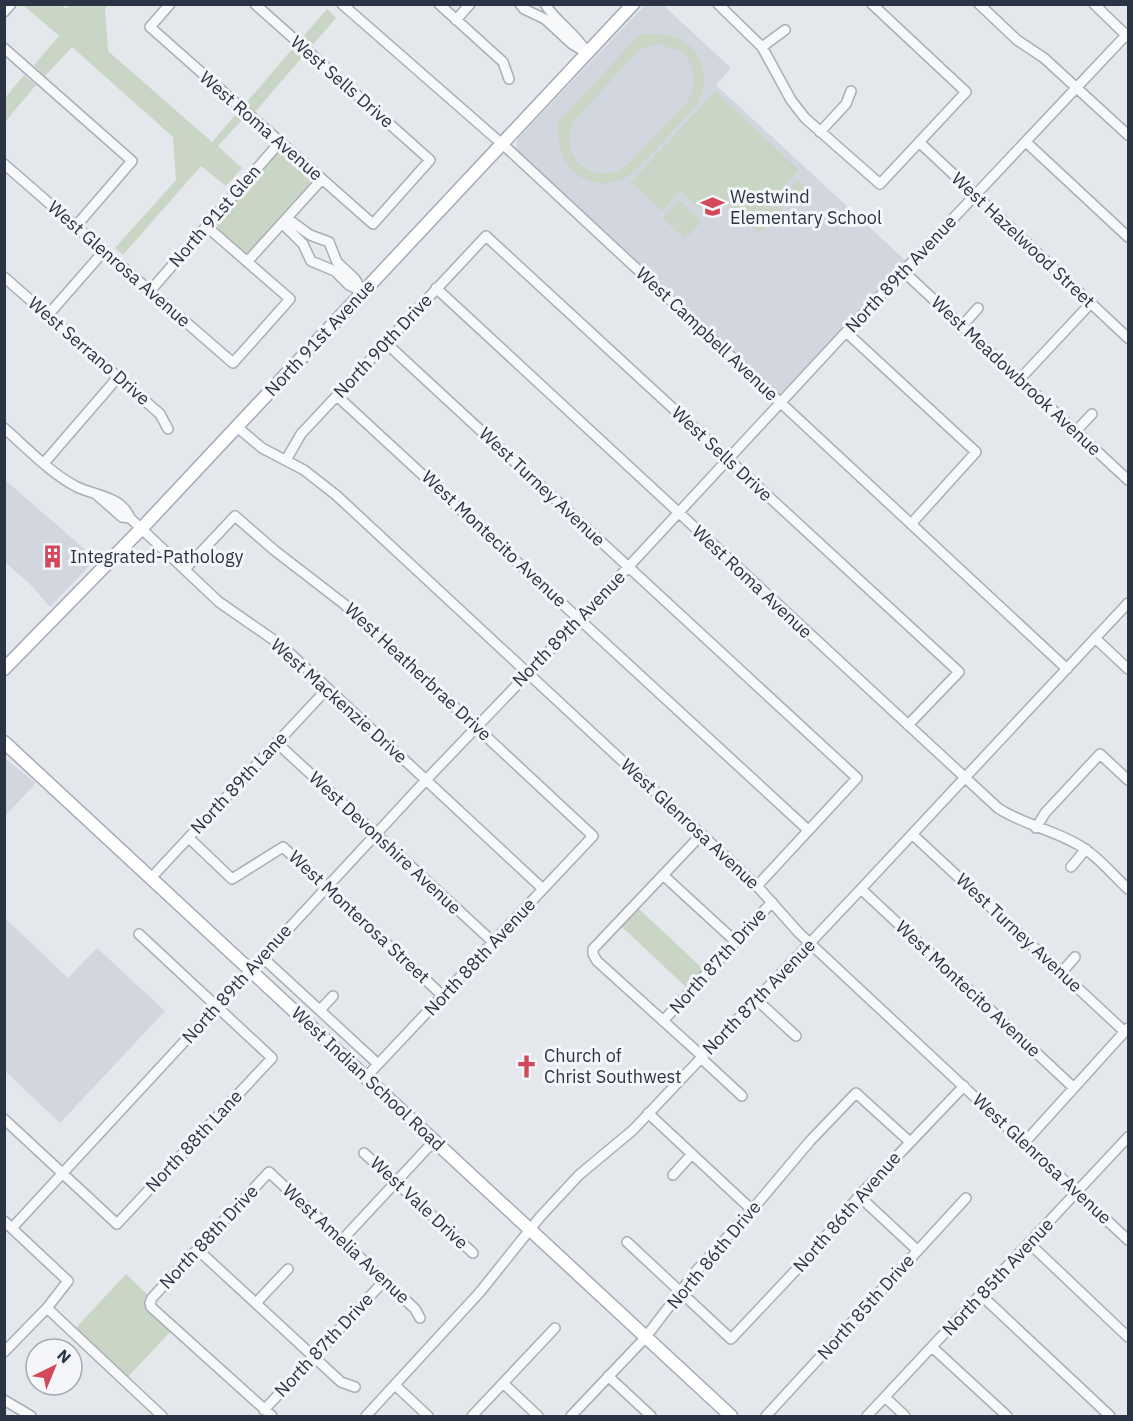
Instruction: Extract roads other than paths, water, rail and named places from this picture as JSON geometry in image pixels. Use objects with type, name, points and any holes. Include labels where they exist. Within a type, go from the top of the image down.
[{"type":"main road","name":"North 91st Avenue","points":[[4,669],[142,528],[633,4]]},
{"type":"main road","name":"West Indian School Road","points":[[4,742],[731,1416]]},
{"type":"street","points":[[4,12],[11,4]]},
{"type":"street","name":"West Roma Avenue","points":[[170,4],[150,27],[373,224]]},
{"type":"street","name":"West Sells Drive","points":[[255,4],[430,160],[373,224]]},
{"type":"street","name":"West Campbell Avenue","points":[[342,4],[501,144],[1067,669]]},
{"type":"street","points":[[439,4],[503,62],[509,79]]},
{"type":"street","points":[[456,20],[470,4]]},
{"type":"street","points":[[520,4],[524,9],[545,19],[572,45],[587,53]]},
{"type":"street","points":[[545,4],[553,16],[578,38],[587,53]]},
{"type":"street","points":[[718,4],[762,47],[791,100],[805,118],[879,184],[966,92],[872,4]]},
{"type":"street","points":[[979,4],[1017,40],[1044,58],[1077,87],[1128,135]]},
{"type":"street","points":[[1094,4],[1128,35]]},
{"type":"street","points":[[762,47],[785,30]]},
{"type":"street","name":"North 89th Avenue","points":[[8,1225],[63,1173],[476,726],[580,619],[975,195],[1128,35]]},
{"type":"street","points":[[4,48],[132,161],[75,226]]},
{"type":"street","points":[[820,132],[846,104],[851,91]]},
{"type":"street","name":"North 91st Glen","points":[[150,291],[280,142]]},
{"type":"street","name":"West Hazelwood Street","points":[[919,142],[1128,338]]},
{"type":"street","points":[[1026,142],[1128,237]]},
{"type":"street","name":"West Glenrosa Avenue","points":[[4,164],[233,363],[290,299],[247,262]]},
{"type":"street","points":[[206,226],[247,262],[322,179]]},
{"type":"street","points":[[284,220],[314,237],[329,242],[338,262],[355,279],[363,292]]},
{"type":"street","points":[[284,220],[303,244],[311,261],[328,267],[349,285],[363,292]]},
{"type":"street","name":"West Sells Drive","points":[[486,236],[959,672],[908,725]]},
{"type":"street","name":"North 90th Drive","points":[[286,460],[301,434],[486,236]]},
{"type":"street","points":[[305,250],[314,237]]},
{"type":"street","points":[[48,315],[104,251]]},
{"type":"street","name":"West Meadowbrook Avenue","points":[[904,272],[1128,480]]},
{"type":"street","name":"West Serrano Drive","points":[[4,277],[119,376],[160,414],[168,429]]},
{"type":"street","name":"West Roma Avenue","points":[[436,288],[998,808],[1036,828],[1065,838],[1086,849],[1128,889]]},
{"type":"street","points":[[1019,380],[1091,303]]},
{"type":"street","points":[[962,326],[978,308]]},
{"type":"street","points":[[846,333],[976,452],[911,524]]},
{"type":"street","name":"West Turney Avenue","points":[[386,343],[857,778]]},
{"type":"street","points":[[44,462],[119,376]]},
{"type":"street","name":"West Montecito Avenue","points":[[337,396],[808,830]]},
{"type":"street","points":[[1076,431],[1092,414]]},
{"type":"street","name":"West Glenrosa Avenue","points":[[237,427],[262,448],[313,475],[336,495],[757,886],[810,943],[1128,1240]]},
{"type":"street","name":"West Mackenzie Drive","points":[[4,428],[60,477],[97,495],[122,517],[130,518],[219,602],[281,645],[543,889]]},
{"type":"street","name":"West Heatherbrae Drive","points":[[185,569],[235,516],[274,550],[344,604],[593,836]]},
{"type":"street","name":"North 87th Avenue","points":[[366,1416],[480,1292],[529,1229],[579,1175],[623,1139],[702,1057],[1128,603]]},
{"type":"street","points":[[1095,638],[1128,669]]},
{"type":"street","name":"North 89th Lane","points":[[151,878],[327,689]]},
{"type":"street","name":"West Devonshire Avenue","points":[[277,743],[493,942]]},
{"type":"street","points":[[1036,828],[1046,813],[1100,754],[1128,780]]},
{"type":"street","name":"North 87th Drive","points":[[757,886],[857,778]]},
{"type":"street","name":"West Turney Avenue","points":[[912,834],[1060,973],[1127,1030]]},
{"type":"street","points":[[701,835],[593,949],[593,954],[597,961],[742,1096]]},
{"type":"street","name":"North 88th Avenue","points":[[366,1077],[593,836]]},
{"type":"street","name":"West Monterosa Street","points":[[189,837],[232,879],[283,847],[443,996]]},
{"type":"street","points":[[1071,867],[1086,849]]},
{"type":"street","points":[[663,874],[736,942]]},
{"type":"street","name":"West Montecito Avenue","points":[[861,889],[1074,1088]]},
{"type":"street","name":"North 87th Drive","points":[[663,1021],[772,902]]},
{"type":"street","points":[[139,934],[218,1007]]},
{"type":"street","name":"West Indian School Road","points":[[262,957],[378,1064]]},
{"type":"street","points":[[1060,973],[1075,957]]},
{"type":"street","name":"West Indian School Road","points":[[320,1010],[333,996]]},
{"type":"street","points":[[756,999],[796,1036]]},
{"type":"street","name":"North 88th Lane","points":[[63,1173],[117,1224],[272,1058],[218,1007]]},
{"type":"street","points":[[1024,1142],[1127,1030]]},
{"type":"street","name":"North 86th Avenue","points":[[681,1291],[731,1340],[812,1253],[859,1196],[964,1086]]},
{"type":"street","name":"North 86th Drive","points":[[570,1416],[645,1338],[681,1291],[804,1148],[856,1093],[910,1142]]},
{"type":"street","points":[[648,1113],[752,1210]]},
{"type":"street","points":[[4,1119],[63,1173]]},
{"type":"street","name":"North 85th Avenue","points":[[867,1416],[1128,1138]]},
{"type":"street","points":[[342,1240],[434,1141]]},
{"type":"street","name":"West Vale Drive","points":[[364,1153],[473,1253]]},
{"type":"street","points":[[673,1174],[692,1154]]},
{"type":"street","name":"West Amelia Avenue","points":[[269,1172],[415,1309],[420,1318]]},
{"type":"street","name":"North 88th Drive","points":[[268,1413],[150,1303],[269,1172]]},
{"type":"street","points":[[859,1196],[917,1250]]},
{"type":"street","name":"North 85th Drive","points":[[766,1416],[966,1198]]},
{"type":"street","points":[[4,1352],[47,1308],[68,1281],[8,1225]]},
{"type":"street","points":[[627,1242],[681,1291]]},
{"type":"street","points":[[1030,1244],[1128,1338]]},
{"type":"street","points":[[197,1249],[341,1382],[355,1387]]},
{"type":"street","points":[[256,1303],[288,1269]]},
{"type":"street","name":"North 87th Drive","points":[[268,1413],[313,1356],[385,1280]]},
{"type":"street","points":[[981,1295],[1110,1416]]},
{"type":"street","points":[[47,1308],[162,1416]]},
{"type":"street","points":[[472,1416],[555,1328]]},
{"type":"street","points":[[932,1347],[1007,1416]]},
{"type":"street","points":[[608,1376],[651,1416]]},
{"type":"street","points":[[503,1383],[538,1416]]},
{"type":"street","points":[[395,1385],[428,1416]]},
{"type":"street","points":[[885,1397],[905,1416]]},
{"type":"street","points":[[4,1400],[32,1416]]},
{"type":"place","name":"Westwind Elementary School","points":[[712,207]]},
{"type":"place","name":"Integrated-Pathology","points":[[52,557]]},
{"type":"place","name":"Church of Christ Southwest","points":[[526,1066]]}]
